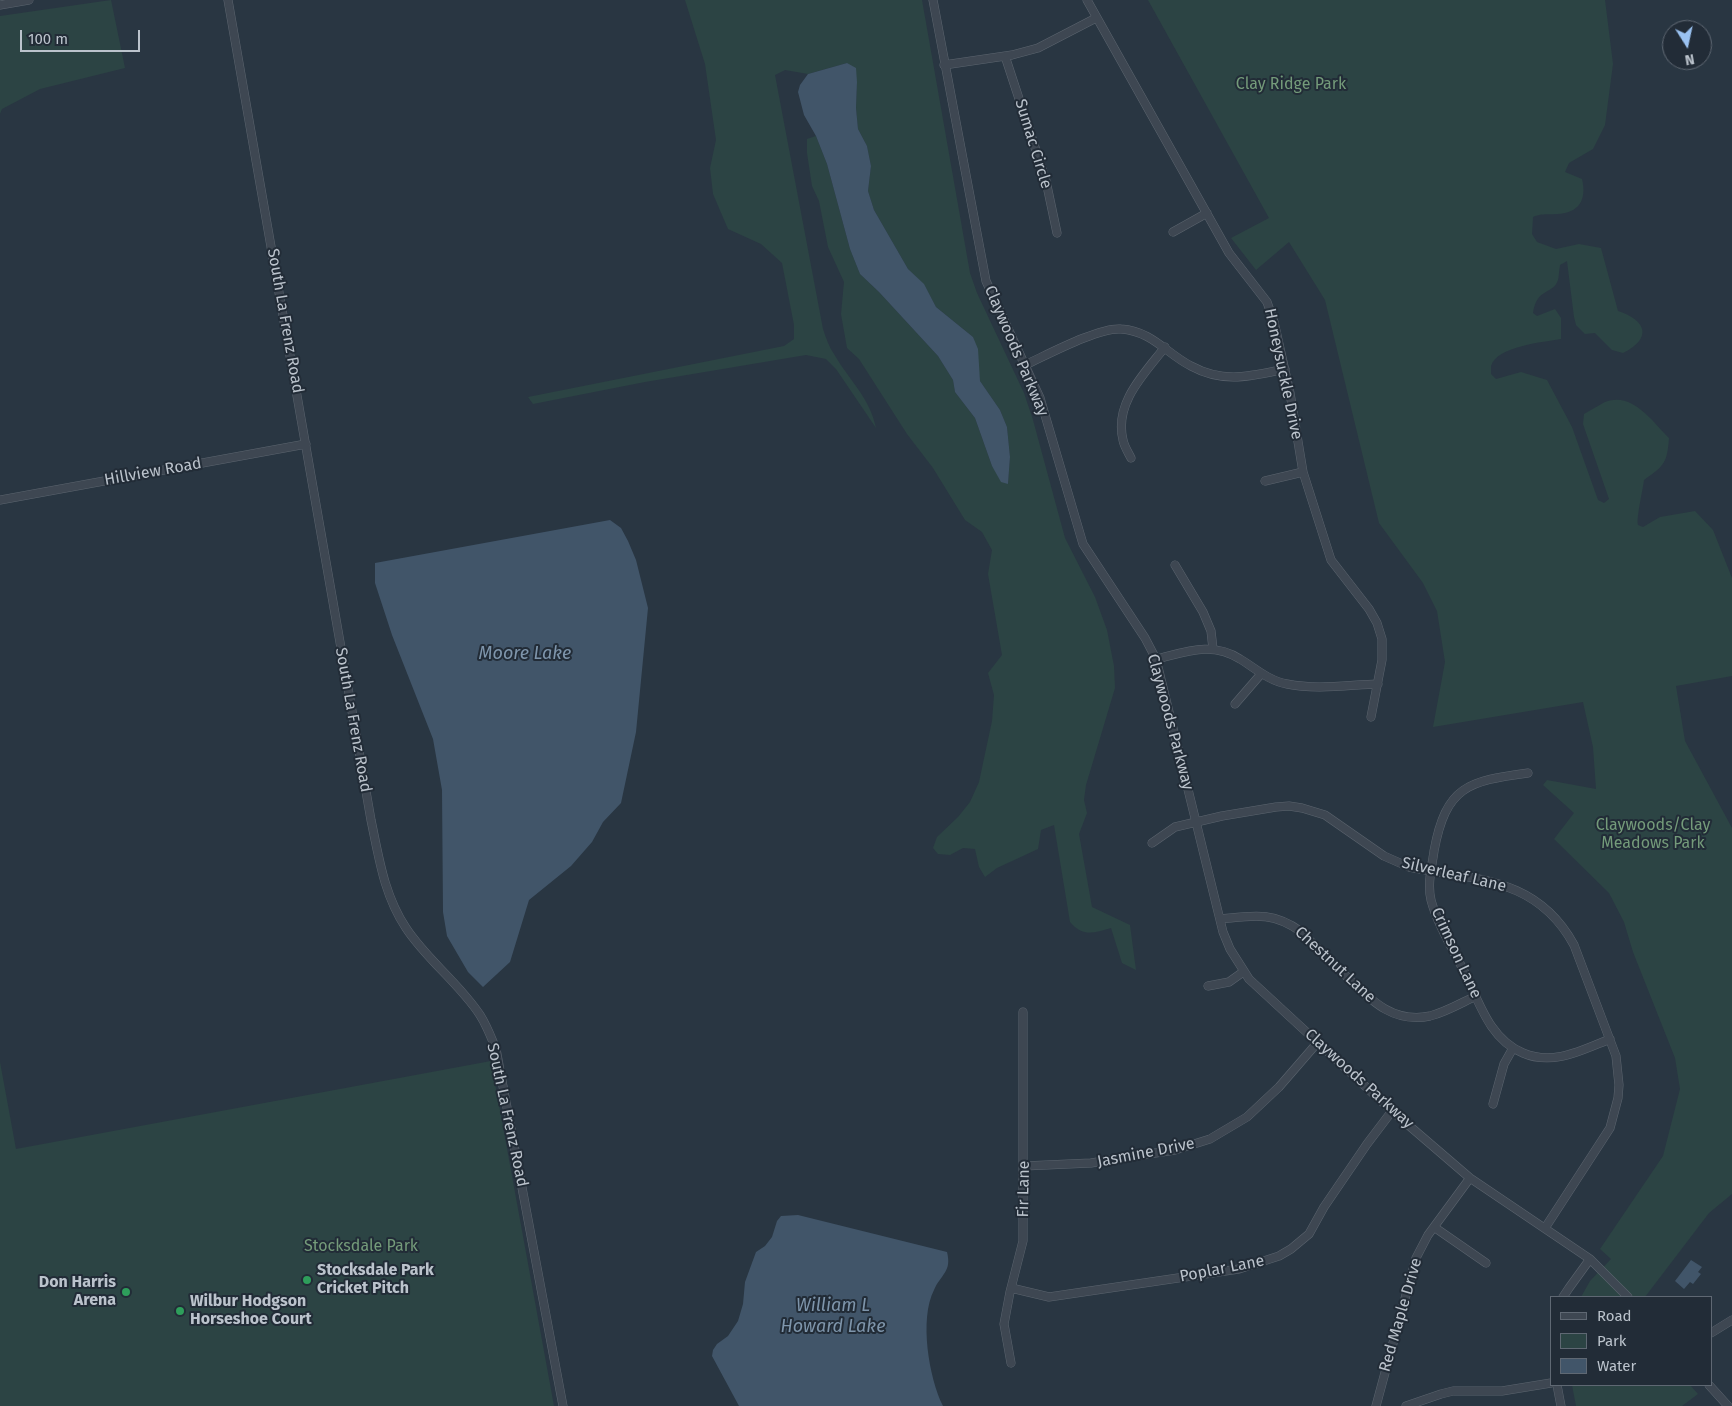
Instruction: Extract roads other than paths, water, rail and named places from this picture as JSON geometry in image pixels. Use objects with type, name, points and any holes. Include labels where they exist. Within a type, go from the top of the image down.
[{"type":"street","points":[[0,5],[29,0]]},
{"type":"street","name":"South La Frenz Road","points":[[228,0],[371,820],[384,880],[388,896],[406,928],[468,999],[488,1029],[496,1049],[563,1406]]},
{"type":"street","name":"Claywoods Parkway","points":[[933,0],[986,281],[1040,398],[1083,544],[1146,638],[1156,659],[1195,822],[1220,919],[1230,949],[1249,979],[1392,1111],[1470,1178],[1590,1259],[1627,1296]]},
{"type":"street","name":"Honeysuckle Drive","points":[[1087,0],[1229,253],[1267,302],[1274,322],[1285,370],[1303,472],[1331,560],[1369,609],[1377,623],[1382,639],[1382,660],[1371,716]]},
{"type":"street","points":[[944,66],[1005,56],[1038,48],[1096,18]]},
{"type":"street","name":"Sumac Circle","points":[[1005,56],[1046,181],[1057,233]]},
{"type":"street","points":[[1173,232],[1206,213]]},
{"type":"street","points":[[1025,365],[1103,331],[1120,329],[1138,332],[1165,347],[1190,366],[1210,374],[1237,378],[1285,370]]},
{"type":"street","points":[[1131,458],[1123,440],[1122,412],[1127,399],[1165,347]]},
{"type":"street","name":"Hillview Road","points":[[0,500],[306,444]]},
{"type":"street","points":[[1265,481],[1303,472]]},
{"type":"street","points":[[1174,565],[1203,612],[1211,631],[1212,649]]},
{"type":"street","points":[[1156,659],[1203,648],[1224,650],[1240,658],[1260,674],[1285,684],[1316,687],[1378,684]]},
{"type":"street","points":[[1235,704],[1260,674]]},
{"type":"street","name":"Crimson Lane","points":[[1528,773],[1495,777],[1477,782],[1456,797],[1446,810],[1439,827],[1429,884],[1434,908],[1495,1033],[1512,1048],[1535,1057],[1556,1058],[1610,1039]]},
{"type":"street","name":"Silverleaf Lane","points":[[1152,843],[1175,827],[1195,822],[1276,806],[1302,808],[1334,820],[1384,856],[1397,863],[1409,867],[1501,884],[1536,900],[1548,909],[1567,931],[1574,945],[1610,1039],[1618,1069],[1619,1084],[1615,1113],[1604,1139],[1544,1228]]},
{"type":"street","name":"Chestnut Lane","points":[[1220,919],[1259,915],[1271,916],[1290,924],[1300,931],[1372,1002],[1393,1014],[1415,1017],[1428,1016],[1476,996]]},
{"type":"street","points":[[1208,986],[1229,982],[1243,972]]},
{"type":"street","name":"Fir Lane","points":[[1011,1363],[1004,1324],[1023,1241],[1023,1012]]},
{"type":"street","name":"Jasmine Drive","points":[[1024,1166],[1091,1163],[1175,1150],[1210,1139],[1247,1118],[1279,1088],[1318,1042]]},
{"type":"street","points":[[1493,1104],[1504,1064],[1512,1048]]},
{"type":"street","name":"Poplar Lane","points":[[1011,1288],[1049,1297],[1239,1269],[1279,1256],[1309,1234],[1340,1184],[1392,1111]]},
{"type":"street","name":"Red Maple Drive","points":[[1376,1406],[1416,1258],[1434,1227],[1470,1178]]},
{"type":"street","points":[[1434,1227],[1486,1263]]},
{"type":"street","points":[[1564,1296],[1590,1259]]},
{"type":"street","points":[[1712,1333],[1732,1320]]},
{"type":"street","points":[[1406,1406],[1453,1391],[1502,1391],[1550,1383]]},
{"type":"street","points":[[1557,1386],[1561,1406]]},
{"type":"street","points":[[1710,1386],[1728,1406]]},
{"type":"water","points":[[847,63],[856,68],[858,129],[867,146],[871,166],[868,191],[874,210],[908,269],[924,284],[936,307],[973,337],[978,349],[980,381],[1000,410],[1007,427],[1010,457],[1008,484],[1001,482],[992,466],[975,418],[955,392],[953,380],[938,356],[860,274],[850,249],[827,164],[816,136],[804,115],[798,92],[800,85],[808,74]]},
{"type":"water","name":"Moore Lake","points":[[610,520],[621,528],[628,541],[636,560],[648,608],[636,732],[621,803],[603,822],[592,842],[571,866],[529,900],[510,962],[483,987],[468,972],[447,936],[443,912],[442,790],[433,739],[392,635],[375,583],[375,563]]},
{"type":"water","name":"William L Howard Lake","points":[[798,1215],[947,1252],[947,1269],[934,1290],[927,1316],[930,1365],[943,1406],[739,1406],[712,1356],[713,1350],[717,1344],[728,1336],[738,1321],[743,1304],[745,1282],[756,1252],[765,1246],[772,1237],[777,1221],[781,1216]]},
{"type":"water","points":[[1691,1260],[1702,1267],[1698,1272],[1701,1274],[1693,1284],[1690,1282],[1684,1289],[1675,1281]]},
{"type":"place","name":"Stocksdale Park Cricket Pitch","points":[[307,1280]]},
{"type":"place","name":"Don Harris Arena","points":[[126,1292]]},
{"type":"place","name":"Wilbur Hodgson Horseshoe Court","points":[[180,1311]]},
{"type":"park label","name":"Clay Ridge Park","points":[[1291,85]]},
{"type":"park label","name":"Claywoods/Clay Meadows Park","points":[[1653,835]]},
{"type":"park label","name":"Stocksdale Park","points":[[361,1247]]}]
